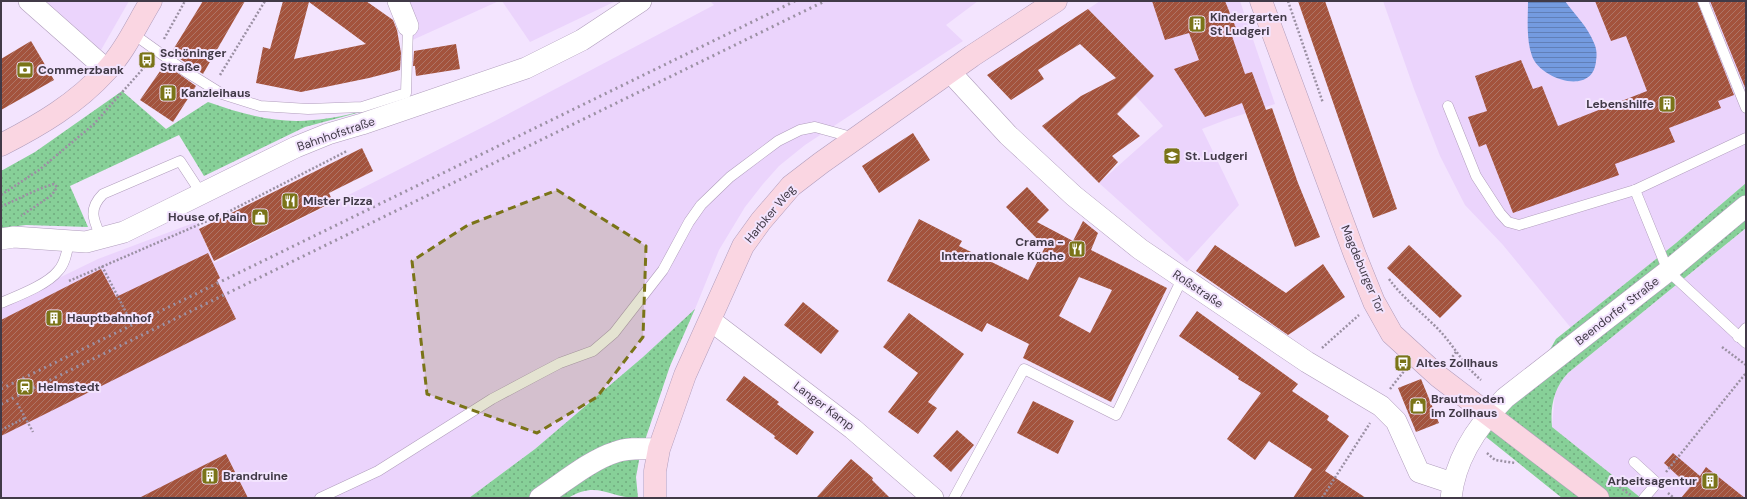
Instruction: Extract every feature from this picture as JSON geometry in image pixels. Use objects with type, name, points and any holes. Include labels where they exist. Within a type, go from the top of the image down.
[{"type":"main road","points":[[1,145],[52,117],[74,101],[107,70],[132,33],[150,1]]},
{"type":"main road","name":"Harbker Weg","points":[[654,498],[655,472],[659,449],[685,375],[744,246],[761,221],[791,186],[855,138],[950,73],[972,56],[1056,1]]},
{"type":"main road","name":"Magdeburger Tor","points":[[1261,1],[1354,255],[1374,302],[1392,334],[1417,358],[1488,415],[1598,498]]},
{"type":"street","points":[[29,1],[107,70]]},
{"type":"street","points":[[398,1],[408,26]]},
{"type":"street","name":"Bahnhofstraße","points":[[1,239],[14,237],[86,242],[124,232],[296,147],[328,134],[399,112],[526,68],[582,40],[641,1]]},
{"type":"street","name":"Roßstraße","points":[[950,73],[1008,135],[1074,196],[1140,249],[1182,279],[1307,362],[1381,406],[1396,421],[1419,472],[1451,490]]},
{"type":"street","name":"Beendorfer Straße","points":[[1451,490],[1459,461],[1488,415],[1505,398],[1668,271],[1746,206]]},
{"type":"street","name":"Langer Kamp","points":[[710,320],[853,429],[932,498]]},
{"type":"street","points":[[540,498],[590,465],[616,452],[636,449],[659,449]]},
{"type":"lane","points":[[1703,1],[1746,108]]},
{"type":"lane","points":[[132,33],[157,52],[222,94],[260,106],[308,109],[362,107],[406,93],[408,26]]},
{"type":"lane","points":[[1448,106],[1476,176],[1500,213],[1508,222],[1519,226],[1635,190],[1746,138]]},
{"type":"lane","points":[[320,498],[378,471],[492,399],[560,363],[593,351],[614,333],[663,270],[689,222],[701,205],[730,177],[778,141],[800,130],[815,127],[855,138]]},
{"type":"lane","points":[[102,239],[92,212],[94,202],[102,194],[180,161],[201,193]]},
{"type":"lane","points":[[1635,190],[1668,271],[1742,340],[1746,328]]},
{"type":"lane","points":[[1,303],[50,279],[59,271],[66,257],[69,242]]},
{"type":"lane","points":[[954,498],[1024,369],[1116,415],[1182,279]]},
{"type":"lane","points":[[1634,462],[1657,483],[1644,498]]},
{"type":"path","points":[[1,195],[39,170],[94,124],[133,82],[157,52],[185,1]]},
{"type":"path","points":[[213,88],[265,1]]},
{"type":"path","points":[[1288,1],[1324,106]]},
{"type":"path","points":[[1,205],[2,206],[16,201],[54,184],[57,187],[52,195],[18,218]]},
{"type":"path","points":[[68,282],[228,212]]},
{"type":"path","points":[[102,266],[131,322]]},
{"type":"path","points":[[1384,273],[1397,290],[1436,326],[1479,379],[1505,398]]},
{"type":"path","points":[[1307,362],[1374,302]]},
{"type":"path","points":[[1722,347],[1746,365]]},
{"type":"path","points":[[1322,498],[1381,406],[1393,383],[1417,358]]},
{"type":"path","points":[[1674,498],[1657,483],[1746,373]]},
{"type":"path","points":[[17,403],[33,432]]},
{"type":"path","points":[[1,430],[25,418]]},
{"type":"path","points":[[1609,479],[1633,498]]},
{"type":"highlighted area","points":[[557,190],[646,246],[643,337],[597,397],[537,433],[427,394],[412,261],[468,225]]},
{"type":"shaded area","points":[[45,1],[129,1],[101,50]]},
{"type":"shaded area","points":[[393,1],[499,1],[408,42]]},
{"type":"shaded area","points":[[502,1],[616,1],[530,42]]},
{"type":"shaded area","points":[[710,1],[978,1],[946,25],[963,41],[805,145],[779,166],[745,207],[719,250],[695,309],[643,357],[535,449],[469,498],[1,498],[1,306],[98,259],[196,222],[214,263],[491,123],[714,5]]},
{"type":"shaded area","name":"St. Ludgeri","points":[[1100,1],[1240,1],[1275,104],[1202,129],[1239,205],[1187,262],[1099,183],[1163,126],[1135,95],[1154,76],[1088,9]]},
{"type":"shaded area","points":[[1383,1],[1746,1],[1746,183],[1676,243],[1571,328],[1503,245],[1465,205],[1440,156],[1414,89]]},
{"type":"shaded area","points":[[1745,229],[1746,498],[1641,498],[1552,427],[1555,392],[1560,382],[1568,373]]},
{"type":"green space","points":[[122,91],[166,129],[208,102],[247,114],[286,121],[327,119],[368,110],[305,127],[204,176],[179,135],[70,186],[88,227],[26,225],[1,228],[1,171],[35,152]]},
{"type":"green space","points":[[1746,183],[1746,228],[1568,373],[1556,391],[1552,405],[1552,427],[1641,498],[1562,498],[1470,424],[1548,353],[1556,339],[1676,243]]},
{"type":"green space","points":[[695,309],[670,366],[640,455],[636,477],[638,498],[603,491],[587,490],[568,498],[469,498],[535,449],[643,357]]},
{"type":"water","points":[[1528,1],[1565,1],[1585,26],[1595,45],[1597,55],[1593,72],[1586,79],[1566,81],[1545,72],[1537,64],[1532,56],[1529,43]]},
{"type":"building","points":[[203,1],[245,1],[203,74],[171,53]]},
{"type":"building","points":[[283,1],[366,1],[393,20],[397,30],[401,53],[400,70],[301,92],[256,83],[263,47],[270,49]],"holes":[[[309,2],[366,44],[294,59]]]},
{"type":"building","points":[[1152,1],[1225,1],[1238,33],[1232,36],[1245,74],[1252,72],[1266,110],[1272,108],[1298,183],[1320,237],[1295,247],[1242,103],[1205,117],[1174,69],[1199,60],[1189,33],[1165,40]]},
{"type":"building","points":[[1298,1],[1325,1],[1397,209],[1373,218]]},
{"type":"building","name":"Lebenshilfe","points":[[1595,1],[1697,1],[1734,95],[1718,101],[1721,108],[1669,128],[1675,142],[1615,164],[1619,175],[1513,213],[1486,144],[1479,147],[1468,117],[1487,111],[1475,76],[1521,60],[1533,89],[1542,86],[1558,126],[1647,91],[1626,36],[1611,41]]},
{"type":"building","points":[[1710,1],[1746,1],[1746,90]]},
{"type":"building","points":[[1088,9],[1154,76],[1117,114],[1140,136],[1112,156],[1118,162],[1099,183],[1042,126],[1081,96],[1116,78],[1080,44],[1038,70],[1044,79],[1011,100],[987,75]]},
{"type":"building","name":"Commerzbank","points":[[31,41],[54,80],[1,110],[1,59]]},
{"type":"building","points":[[456,44],[460,69],[416,76],[415,66],[413,66],[414,51]]},
{"type":"building","name":"Kanzleihaus","points":[[165,64],[196,86],[173,122],[140,100]]},
{"type":"building","points":[[913,133],[930,160],[879,193],[862,166]]},
{"type":"building","points":[[362,148],[373,171],[329,193],[333,202],[214,261],[199,229]]},
{"type":"building","points":[[1027,187],[1049,210],[1037,222],[1073,241],[1083,221],[1098,233],[1091,250],[1167,288],[1111,402],[1023,358],[1029,344],[987,323],[982,332],[887,281],[919,219],[962,241],[959,246],[1028,280],[1045,247],[1006,207]],"holes":[[[1079,277],[1112,290],[1090,333],[1059,316]]]},
{"type":"building","points":[[1215,245],[1286,293],[1323,264],[1345,297],[1288,335],[1196,271]]},
{"type":"building","points":[[1409,245],[1462,296],[1440,318],[1387,268]]},
{"type":"building","points":[[208,253],[220,278],[217,280],[236,319],[1,436],[1,320],[101,269],[116,297]]},
{"type":"building","points":[[803,302],[839,331],[821,354],[784,325]]},
{"type":"building","points":[[1197,311],[1298,384],[1292,391],[1329,416],[1327,420],[1349,436],[1325,471],[1366,498],[1293,498],[1312,469],[1269,441],[1255,460],[1227,439],[1261,393],[1238,379],[1239,377],[1179,336]]},
{"type":"building","points":[[909,313],[964,354],[928,402],[937,408],[918,434],[888,412],[918,373],[883,347]]},
{"type":"building","points":[[744,376],[779,402],[777,404],[814,432],[797,455],[774,438],[775,436],[726,400]]},
{"type":"building","name":"Brautmoden im Zollhaus","points":[[1421,379],[1439,423],[1416,432],[1398,388]]},
{"type":"building","points":[[1033,401],[1074,421],[1058,454],[1017,433]]},
{"type":"building","points":[[957,430],[974,445],[951,472],[933,456]]},
{"type":"building","name":"Arbeitsagentur","points":[[1673,453],[1700,476],[1706,467],[1745,498],[1681,498],[1690,487],[1664,463]]},
{"type":"building","name":"Brandruine","points":[[226,454],[248,498],[139,498]]},
{"type":"building","points":[[851,459],[873,478],[872,480],[890,498],[816,498]]},
{"type":"railway","points":[[1,389],[795,1]]},
{"type":"railway","points":[[1,404],[825,1]]},
{"type":"place","name":"Kindergarten St Ludgeri","points":[[1197,24]]},
{"type":"place","name":"Schöninger Straße","points":[[147,60]]},
{"type":"place","name":"Commerzbank","points":[[25,70]]},
{"type":"place","name":"Kanzleihaus","points":[[168,93]]},
{"type":"place","name":"Lebenshilfe","points":[[1667,104]]},
{"type":"place","name":"St. Ludgeri","points":[[1172,156]]},
{"type":"place","name":"Mister Pizza","points":[[290,201]]},
{"type":"place","name":"House of Pain","points":[[260,217]]},
{"type":"place","name":"Crama - Internationale Küche","points":[[1077,249]]},
{"type":"place","name":"Hauptbahnhof","points":[[54,318]]},
{"type":"place","name":"Altes Zollhaus","points":[[1403,363]]},
{"type":"place","name":"Helmstedt","points":[[25,387]]},
{"type":"place","name":"Brautmoden im Zollhaus","points":[[1418,406]]},
{"type":"place","name":"Brandruine","points":[[210,476]]},
{"type":"place","name":"Arbeitsagentur","points":[[1710,481]]}]
